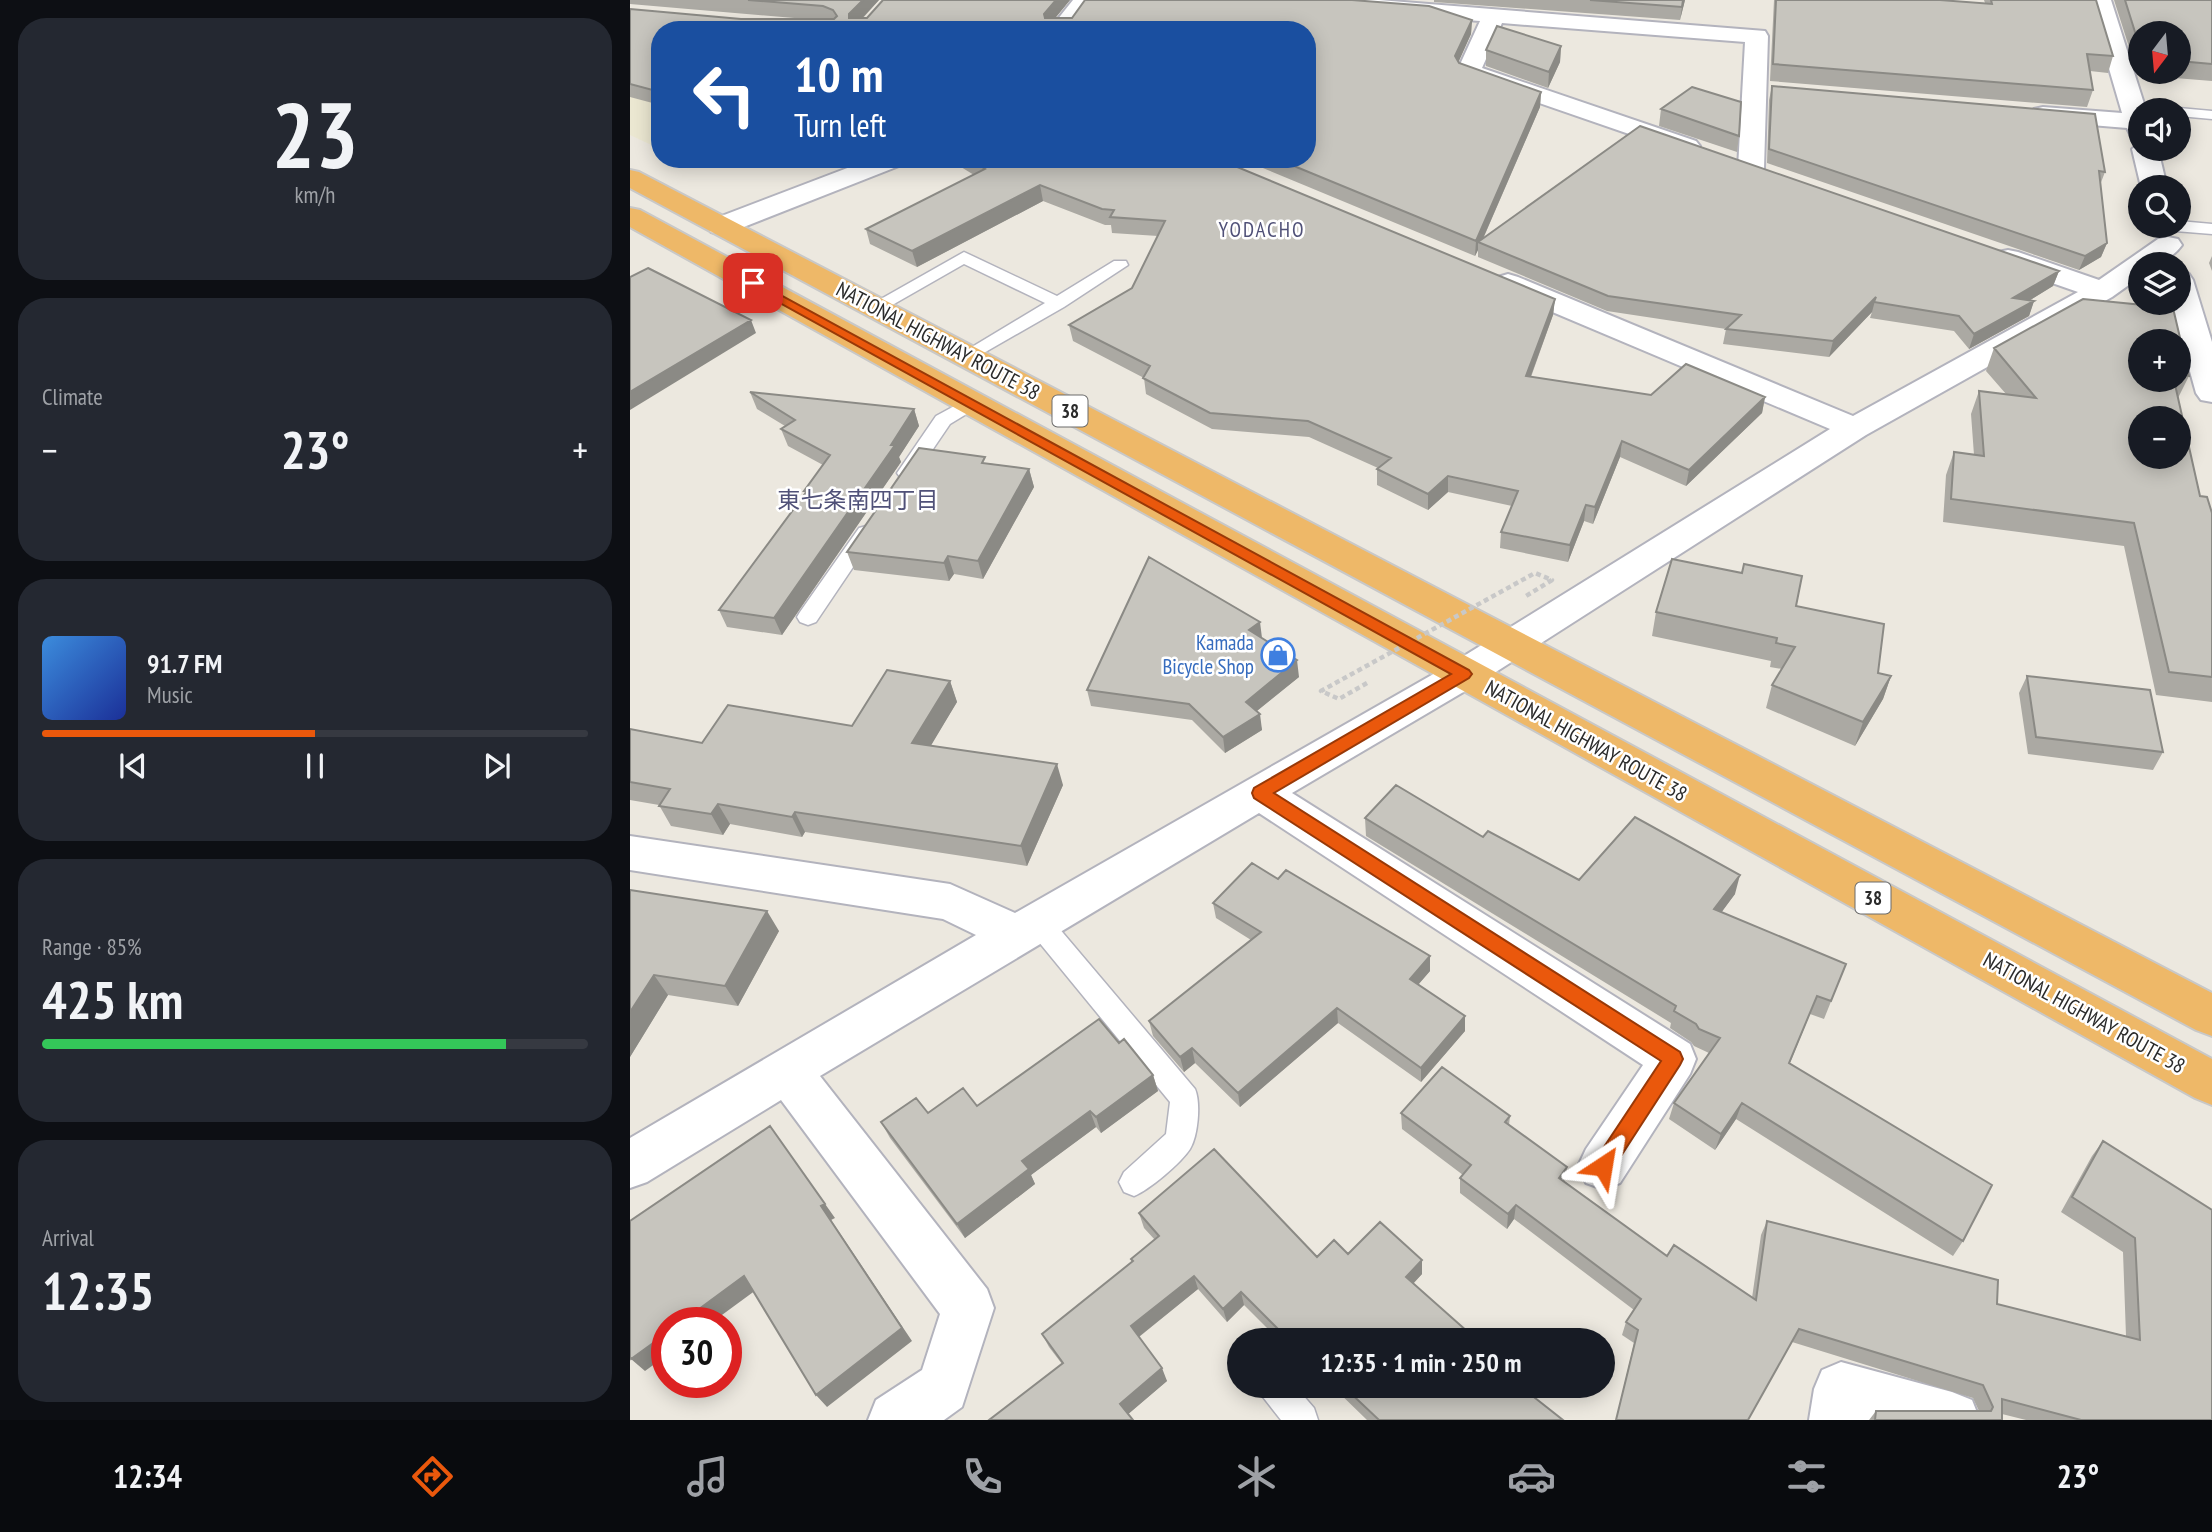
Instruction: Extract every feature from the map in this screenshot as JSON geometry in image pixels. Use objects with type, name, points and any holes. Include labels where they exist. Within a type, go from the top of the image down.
[{"type":"highway","name":"NATIONAL HIGHWAY ROUTE 38","points":[[630,178],[2212,1016]]},
{"type":"highway","name":"NATIONAL HIGHWAY ROUTE 38","points":[[630,216],[2212,1083]]},
{"type":"street","points":[[1067,21],[1084,0]]},
{"type":"street","points":[[1295,0],[1757,36],[1751,168]]},
{"type":"street","points":[[1590,23],[1596,0]]},
{"type":"street","points":[[2100,0],[2134,98]]},
{"type":"street","points":[[1494,15],[1469,71],[1777,177]]},
{"type":"street","points":[[1755,89],[1782,92]]},
{"type":"street","points":[[2015,112],[2128,117]]},
{"type":"street","points":[[721,226],[872,168]]},
{"type":"street","points":[[630,1165],[1027,928],[1464,674],[1855,428],[2102,291],[2170,240]]},
{"type":"street","points":[[1985,250],[2102,291]]},
{"type":"street","points":[[1481,272],[1855,428]]},
{"type":"street","points":[[2189,315],[2212,393]]},
{"type":"street","points":[[1260,793],[1673,1059],[1603,1166]]},
{"type":"street","points":[[630,853],[950,902],[1027,928]]},
{"type":"street","points":[[787,1070],[968,1308],[943,1388],[896,1420]]},
{"type":"street","points":[[1837,1420],[1841,1389],[1952,1420]]},
{"type":"lane","points":[[2191,113],[2212,115]]},
{"type":"lane","points":[[2170,240],[2212,229]]},
{"type":"lane","points":[[874,307],[964,257],[1058,303]]},
{"type":"lane","points":[[968,357],[1120,265]]},
{"type":"lane","points":[[898,486],[943,420],[971,403]]},
{"type":"lane","points":[[808,617],[876,519]]},
{"type":"lane","points":[[1027,928],[1185,1098],[1179,1141],[1134,1182]]},
{"type":"lane","points":[[1284,1398],[1303,1420]]},
{"type":"path","points":[[1367,683],[1339,699],[1321,691],[1535,572],[1552,580],[1526,596]]},
{"type":"shaded area","points":[[630,17],[651,26],[651,145],[630,135]]},
{"type":"building","points":[[748,0],[863,0],[849,14],[849,18],[867,18],[883,0],[1056,0],[1044,14],[1045,18],[1072,18],[1085,0],[1352,0],[1429,6],[1472,20],[1455,56],[1459,63],[1541,92],[1476,241],[1299,168],[1316,168],[1316,21],[651,21],[651,90],[630,84],[630,9],[741,19],[834,19],[837,16],[833,10],[823,6]]},
{"type":"building","points":[[1590,0],[1683,0],[1682,7]]},
{"type":"building","points":[[1776,0],[1940,0],[1992,4],[1991,0],[2096,0],[2113,56],[2087,54],[2093,90],[1773,64]]},
{"type":"building","points":[[2125,0],[2212,0],[2212,64],[2191,62],[2191,21],[2132,21]]},
{"type":"building","points":[[1497,26],[1561,46],[1549,72],[1486,50]]},
{"type":"building","points":[[1772,86],[2095,114],[2105,172],[2099,171],[2107,243],[2085,256],[1769,149]]},
{"type":"building","points":[[1692,87],[1741,102],[1739,136],[1661,109]]},
{"type":"building","points":[[1640,126],[2059,271],[2013,298],[2034,301],[1974,334],[1959,316],[1874,302],[1876,297],[1833,341],[1726,329],[1741,315],[1608,296],[1478,242]]},
{"type":"building","points":[[1240,168],[1555,299],[1526,376],[1651,395],[1686,364],[1765,397],[1689,470],[1622,441],[1595,507],[1586,505],[1570,545],[1501,532],[1518,491],[1448,476],[1428,494],[1377,469],[1391,458],[1308,421],[1210,413],[1143,378],[1150,366],[1069,325],[1132,288],[1165,221],[1110,217],[1114,210],[1102,209],[1040,185],[912,251],[866,229],[985,169]]},
{"type":"building","points":[[648,268],[751,320],[630,392],[630,277]]},
{"type":"building","points":[[2083,299],[2128,304],[2128,315],[2175,315],[2178,329],[2128,329],[2128,392],[2177,392],[2180,406],[2128,406],[2128,469],[2191,469],[2191,456],[2200,496],[2207,497],[2212,513],[2212,677],[2169,672],[2134,523],[1951,499],[1954,452],[1984,456],[1979,391],[2036,398],[1994,348]]},
{"type":"building","points":[[750,392],[914,409],[891,445],[895,445],[774,618],[719,610],[807,491],[804,491],[830,455],[781,429],[795,420]]},
{"type":"building","points":[[919,448],[985,457],[982,463],[1029,469],[978,561],[948,556],[944,563],[847,552]]},
{"type":"building","points":[[1149,557],[1260,622],[1249,630],[1297,660],[1246,702],[1260,714],[1223,737],[1189,704],[1087,690]]},
{"type":"building","points":[[1672,559],[1742,573],[1744,564],[1802,576],[1796,606],[1884,624],[1878,673],[1891,676],[1863,722],[1772,685],[1795,647],[1776,643],[1777,638],[1656,612]]},
{"type":"building","points":[[887,670],[950,681],[912,743],[1057,764],[1021,846],[795,812],[792,817],[718,804],[711,814],[659,806],[670,789],[630,782],[630,729],[702,743],[728,705],[852,726]]},
{"type":"building","points":[[2027,676],[2150,690],[2163,752],[2036,737]]},
{"type":"building","points":[[1396,785],[1483,837],[1488,831],[1579,880],[1635,817],[1740,875],[1714,909],[1846,964],[1831,1001],[1817,996],[1789,1063],[1992,1185],[1963,1241],[1742,1103],[1721,1134],[1674,1103],[1720,1038],[1699,1029],[1696,1024],[1674,1011],[1676,1006],[1365,818]]},
{"type":"building","points":[[1252,863],[1278,879],[1286,870],[1430,956],[1410,979],[1465,1016],[1421,1068],[1337,1008],[1238,1093],[1192,1048],[1180,1057],[1149,1021],[1261,932],[1213,903]]},
{"type":"building","points":[[630,890],[767,911],[725,986],[654,975],[630,1012]]},
{"type":"building","points":[[1099,1019],[1119,1043],[1124,1039],[1153,1075],[1096,1117],[1090,1111],[1022,1161],[1029,1169],[957,1224],[881,1122],[916,1098],[928,1113],[963,1088],[977,1106]]},
{"type":"building","points":[[1442,1067],[1510,1116],[1505,1122],[1567,1167],[1559,1178],[1667,1256],[1674,1245],[1756,1300],[1767,1221],[1998,1280],[1997,1304],[2140,1340],[2135,1238],[2072,1197],[2103,1141],[2212,1210],[2212,1420],[2081,1420],[2002,1399],[2002,1420],[1875,1420],[1876,1411],[1991,1411],[1993,1407],[1983,1385],[1799,1329],[1748,1420],[1616,1420],[1638,1330],[1626,1322],[1641,1299],[1516,1205],[1508,1214],[1460,1178],[1471,1165],[1401,1113]]},
{"type":"building","points":[[770,1126],[825,1204],[821,1206],[902,1328],[816,1395],[744,1276],[702,1307],[651,1307],[651,1345],[631,1359],[630,1221]]},
{"type":"building","points":[[1214,1149],[1317,1257],[1334,1240],[1348,1254],[1380,1222],[1422,1260],[1406,1277],[1463,1328],[1277,1328],[1241,1292],[1223,1309],[1194,1276],[1131,1326],[1162,1368],[1120,1404],[1133,1420],[989,1420],[1063,1363],[1042,1334],[1133,1261],[1131,1259],[1159,1236],[1139,1213]]},
{"type":"building","points":[[1356,1398],[1535,1398],[1563,1420],[1379,1420]]},
{"type":"place","name":"Kamada Bicycle Shop","points":[[1278,655]]},
{"type":"district","name":"YODACHO","points":[[1262,230]]},
{"type":"district","name":"東七条南四丁目","points":[[858,500]]},
{"type":"route","points":[[753,283],[1464,674],[1260,793],[1673,1059],[1603,1166]]}]
